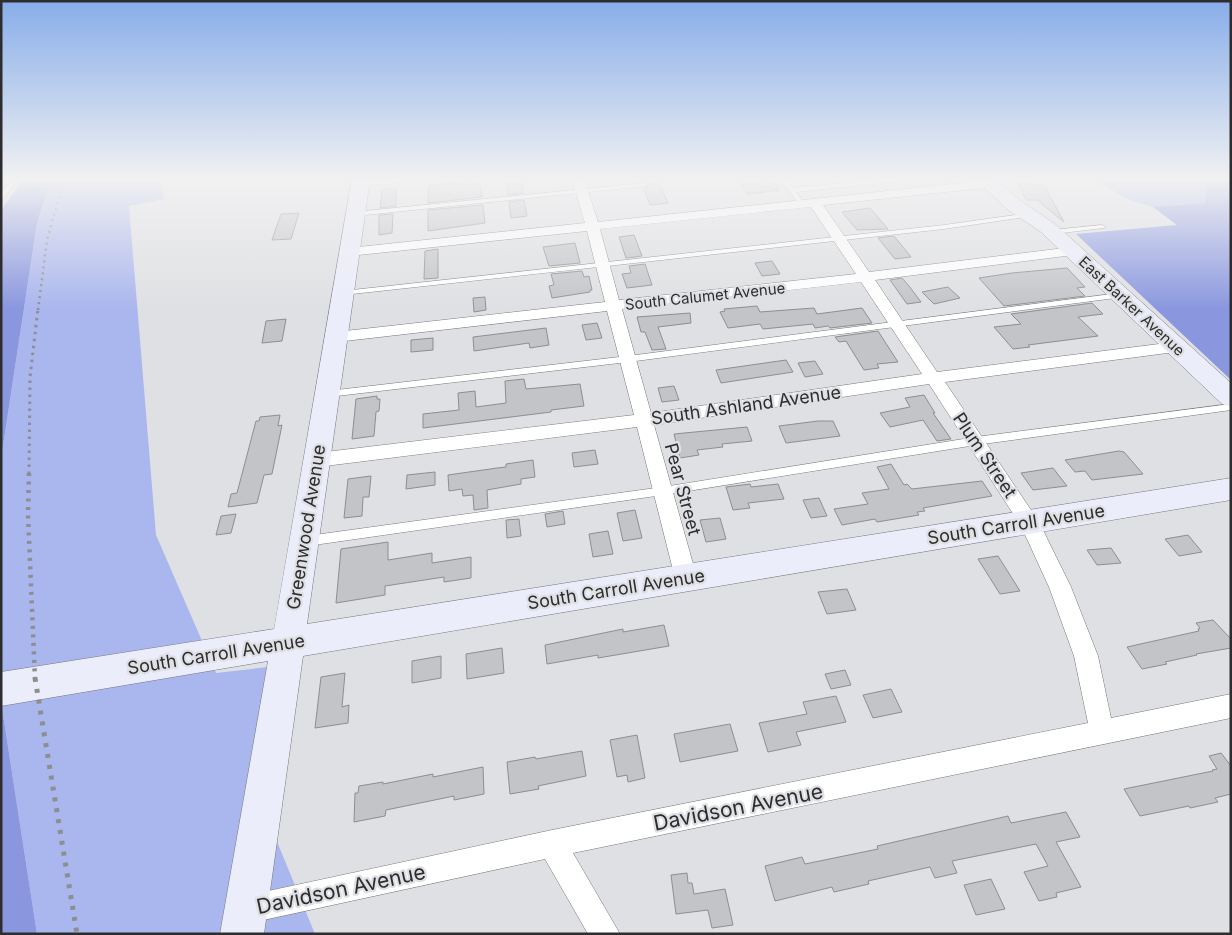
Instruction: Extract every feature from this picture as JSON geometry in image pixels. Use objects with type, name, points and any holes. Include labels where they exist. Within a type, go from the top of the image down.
[{"type":"street","name":"Greenwood Avenue","points":[[244,922],[355,223]]},
{"type":"street","points":[[350,252],[611,223]]},
{"type":"street","name":"Plum Street","points":[[828,223],[1029,522],[1060,587],[1086,656],[1102,733]]},
{"type":"street","name":"East Barker Avenue","points":[[1040,223],[1053,232],[1231,398]]},
{"type":"street","name":"Pear Street","points":[[592,225],[686,578]]},
{"type":"street","name":"South Calumet Avenue","points":[[336,337],[866,277],[1073,251]]},
{"type":"street","name":"South Ashland Avenue","points":[[317,460],[644,420],[934,378],[1175,347]]},
{"type":"street","name":"South Carroll Avenue","points":[[1,689],[1231,489]]},
{"type":"street","name":"Davidson Avenue","points":[[244,922],[552,844],[1231,706]]},
{"type":"street","points":[[552,844],[605,934]]},
{"type":"lane","points":[[343,293],[967,223]]},
{"type":"lane","points":[[1053,232],[1102,226]]},
{"type":"lane","points":[[327,394],[628,359],[1120,295]]},
{"type":"lane","points":[[304,542],[663,491],[976,441],[1231,407]]},
{"type":"shaded area","points":[[1,223],[37,223],[37,223],[1,459]]},
{"type":"shaded area","points":[[37,223],[130,223],[156,535],[216,673],[268,667],[250,776],[315,934],[37,934],[2,708],[1,459]]},
{"type":"shaded area","points":[[1174,223],[1231,223],[1231,380],[1076,234],[1177,225]]},
{"type":"shaded area","points":[[2,708],[37,934],[1,934]]},
{"type":"building","points":[[278,223],[296,223],[291,239],[272,240]]},
{"type":"building","points":[[379,223],[393,223],[392,233],[379,235]]},
{"type":"building","points":[[428,223],[485,223],[485,223],[428,231]]},
{"type":"building","points":[[851,223],[883,223],[888,229],[857,230]]},
{"type":"building","points":[[634,235],[642,256],[626,258],[619,237]]},
{"type":"building","points":[[894,236],[911,257],[895,259],[878,238]]},
{"type":"building","points":[[575,243],[580,263],[549,266],[543,247]]},
{"type":"building","points":[[438,249],[438,278],[424,279],[425,251]]},
{"type":"building","points":[[772,261],[780,274],[762,276],[755,263]]},
{"type":"building","points":[[645,264],[652,285],[627,288],[622,274],[631,273],[629,266]]},
{"type":"building","points":[[1067,268],[1085,287],[1077,288],[1085,296],[1004,306],[979,278],[1012,273]]},
{"type":"building","points":[[582,271],[584,277],[589,276],[592,290],[590,292],[552,298],[549,286],[554,285],[551,274]]},
{"type":"building","points":[[902,278],[921,302],[907,304],[890,280]]},
{"type":"building","points":[[948,287],[960,298],[934,304],[922,292]]},
{"type":"building","points":[[485,297],[486,310],[474,312],[473,298]]},
{"type":"building","points":[[1092,303],[1103,314],[1078,317],[1098,336],[1028,345],[1030,347],[1013,349],[994,327],[1021,324],[1011,314]]},
{"type":"building","points":[[757,306],[760,312],[814,308],[817,314],[862,308],[872,323],[830,328],[828,326],[815,328],[813,324],[763,329],[760,324],[728,328],[720,312],[725,311],[724,309]]},
{"type":"building","points":[[690,313],[691,323],[658,327],[666,349],[652,350],[645,332],[641,332],[637,317]]},
{"type":"building","points":[[286,319],[282,341],[262,343],[266,321]]},
{"type":"building","points":[[597,323],[602,338],[586,340],[582,325]]},
{"type":"building","points":[[546,328],[549,345],[530,348],[529,343],[474,351],[473,337]]},
{"type":"building","points":[[878,331],[898,362],[877,364],[879,368],[864,370],[846,341],[839,342],[835,337]]},
{"type":"building","points":[[433,338],[433,350],[411,352],[411,340]]},
{"type":"building","points":[[786,360],[793,372],[721,383],[716,370]]},
{"type":"building","points":[[815,361],[823,374],[805,377],[798,363]]},
{"type":"building","points":[[524,379],[526,389],[580,384],[584,406],[423,428],[423,414],[459,410],[458,393],[475,391],[476,407],[506,403],[505,381]]},
{"type":"building","points":[[674,386],[679,400],[662,402],[658,388]]},
{"type":"building","points":[[924,395],[935,413],[933,413],[951,439],[937,441],[923,420],[890,427],[880,413],[910,407],[905,398]]},
{"type":"building","points":[[377,396],[377,399],[380,399],[379,411],[376,412],[374,436],[352,439],[356,399]]},
{"type":"building","points":[[280,415],[278,426],[282,425],[272,474],[264,475],[257,503],[228,507],[231,494],[237,493],[256,421],[259,421],[260,417]]},
{"type":"building","points":[[833,421],[840,436],[786,443],[779,426]]},
{"type":"building","points":[[747,427],[752,441],[722,444],[723,447],[697,450],[699,455],[680,458],[674,434]]},
{"type":"building","points":[[595,450],[598,464],[574,467],[572,453]]},
{"type":"building","points":[[1119,451],[1124,452],[1143,474],[1092,480],[1085,471],[1075,472],[1065,460]]},
{"type":"building","points":[[533,460],[535,477],[521,479],[521,484],[487,490],[488,508],[474,510],[473,495],[463,496],[462,489],[449,491],[448,475],[506,467],[506,464]]},
{"type":"building","points":[[891,464],[904,485],[907,484],[912,489],[982,481],[992,496],[923,508],[925,511],[917,512],[919,515],[877,522],[875,519],[842,525],[834,509],[868,504],[862,493],[889,489],[877,467]]},
{"type":"building","points":[[1053,468],[1067,486],[1033,490],[1021,473]]},
{"type":"building","points":[[435,472],[435,485],[406,489],[407,475]]},
{"type":"building","points":[[371,476],[369,497],[363,497],[362,516],[344,518],[348,479]]},
{"type":"building","points":[[750,484],[751,487],[778,484],[784,499],[748,503],[750,508],[733,510],[726,487]]},
{"type":"building","points":[[819,498],[827,516],[811,518],[803,500]]},
{"type":"building","points":[[635,510],[642,538],[623,541],[617,513]]},
{"type":"building","points":[[563,511],[565,524],[547,527],[545,514]]},
{"type":"building","points":[[236,514],[231,533],[216,535],[221,516]]},
{"type":"building","points":[[720,518],[726,539],[706,542],[700,520]]},
{"type":"building","points":[[519,519],[521,536],[507,538],[506,520]]},
{"type":"building","points":[[608,531],[613,554],[593,557],[589,534]]},
{"type":"building","points":[[1188,535],[1202,552],[1179,556],[1165,539]]},
{"type":"building","points":[[388,542],[388,560],[432,553],[432,563],[471,557],[471,578],[444,582],[444,577],[385,586],[385,595],[336,603],[341,549]]},
{"type":"building","points":[[1111,548],[1121,563],[1097,565],[1087,550]]},
{"type":"building","points":[[998,556],[1020,591],[1000,594],[978,559]]},
{"type":"building","points":[[847,589],[856,610],[827,614],[818,592]]},
{"type":"building","points":[[1213,620],[1231,639],[1231,648],[1196,654],[1165,662],[1167,664],[1142,669],[1127,647],[1199,631],[1198,629],[1200,628],[1196,623]]},
{"type":"building","points":[[664,625],[669,646],[598,658],[598,655],[547,664],[545,645],[623,629],[623,632]]},
{"type":"building","points":[[502,648],[504,673],[467,679],[466,654]]},
{"type":"building","points":[[441,656],[441,678],[412,683],[412,661]]},
{"type":"building","points":[[845,670],[851,685],[831,689],[825,674]]},
{"type":"building","points":[[345,673],[342,707],[349,705],[348,723],[315,728],[321,677]]},
{"type":"building","points":[[891,689],[902,712],[873,718],[863,695]]},
{"type":"building","points":[[836,696],[846,722],[796,732],[801,745],[768,752],[759,723],[807,714],[803,702]]},
{"type":"building","points":[[730,724],[738,751],[680,762],[674,734]]},
{"type":"building","points":[[637,735],[645,778],[628,782],[627,775],[617,777],[610,740]]},
{"type":"building","points":[[582,751],[586,776],[538,786],[539,789],[510,794],[507,762]]},
{"type":"building","points":[[1221,753],[1231,766],[1231,794],[1215,798],[1218,802],[1140,816],[1124,789],[1213,771],[1217,769],[1209,756]]},
{"type":"building","points":[[483,767],[484,794],[454,800],[454,796],[386,810],[385,816],[354,822],[355,793],[358,793],[359,786],[383,782],[383,784],[433,774],[433,777]]},
{"type":"building","points":[[1066,812],[1080,837],[1056,842],[1081,887],[1056,893],[1057,897],[1039,901],[1024,872],[1048,866],[1036,844],[952,861],[957,873],[935,878],[930,867],[868,881],[869,884],[834,892],[832,887],[775,901],[765,866],[802,857],[805,864],[878,849],[877,846],[1008,816],[1011,823]]},
{"type":"building","points":[[687,873],[688,883],[692,883],[694,894],[725,889],[733,925],[712,928],[708,910],[676,914],[671,875]]},
{"type":"building","points":[[991,879],[1005,909],[976,915],[964,885]]},
{"type":"railway","points":[[38,310],[47,240],[52,223]]},
{"type":"railway","points":[[29,474],[30,377],[38,309]]},
{"type":"railway","points":[[29,473],[28,515],[35,679]]},
{"type":"railway","points":[[35,678],[77,934]]}]
